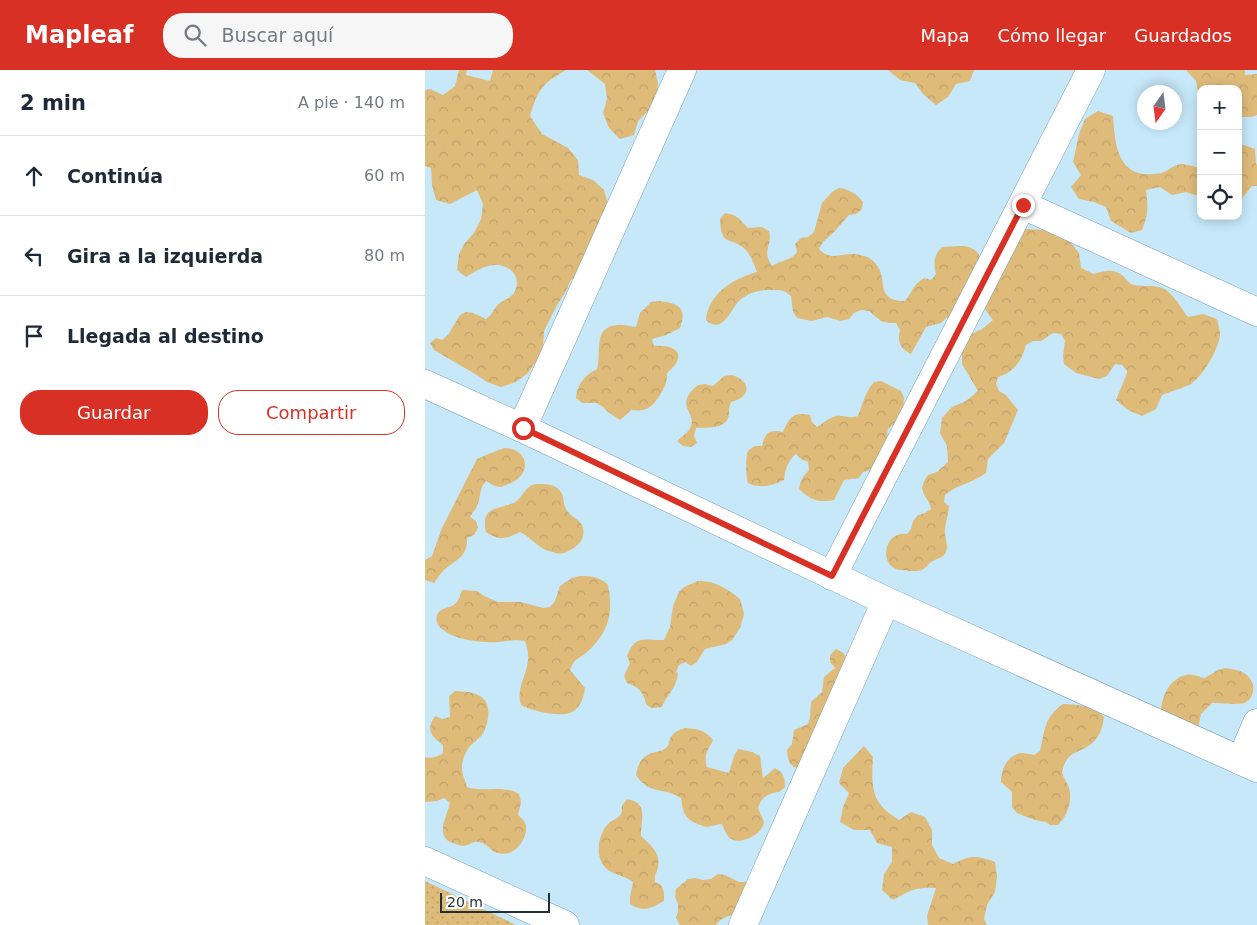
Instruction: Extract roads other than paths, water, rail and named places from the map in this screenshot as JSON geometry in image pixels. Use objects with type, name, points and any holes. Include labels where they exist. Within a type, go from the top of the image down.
[{"type":"street","points":[[523,428],[682,70]]},
{"type":"street","points":[[832,576],[1091,70]]},
{"type":"street","points":[[1023,205],[1257,312]]},
{"type":"street","points":[[425,384],[523,428],[886,601],[1249,765],[1257,723]]},
{"type":"street","points":[[743,925],[886,601]]},
{"type":"street","points":[[425,861],[565,925]]}]
